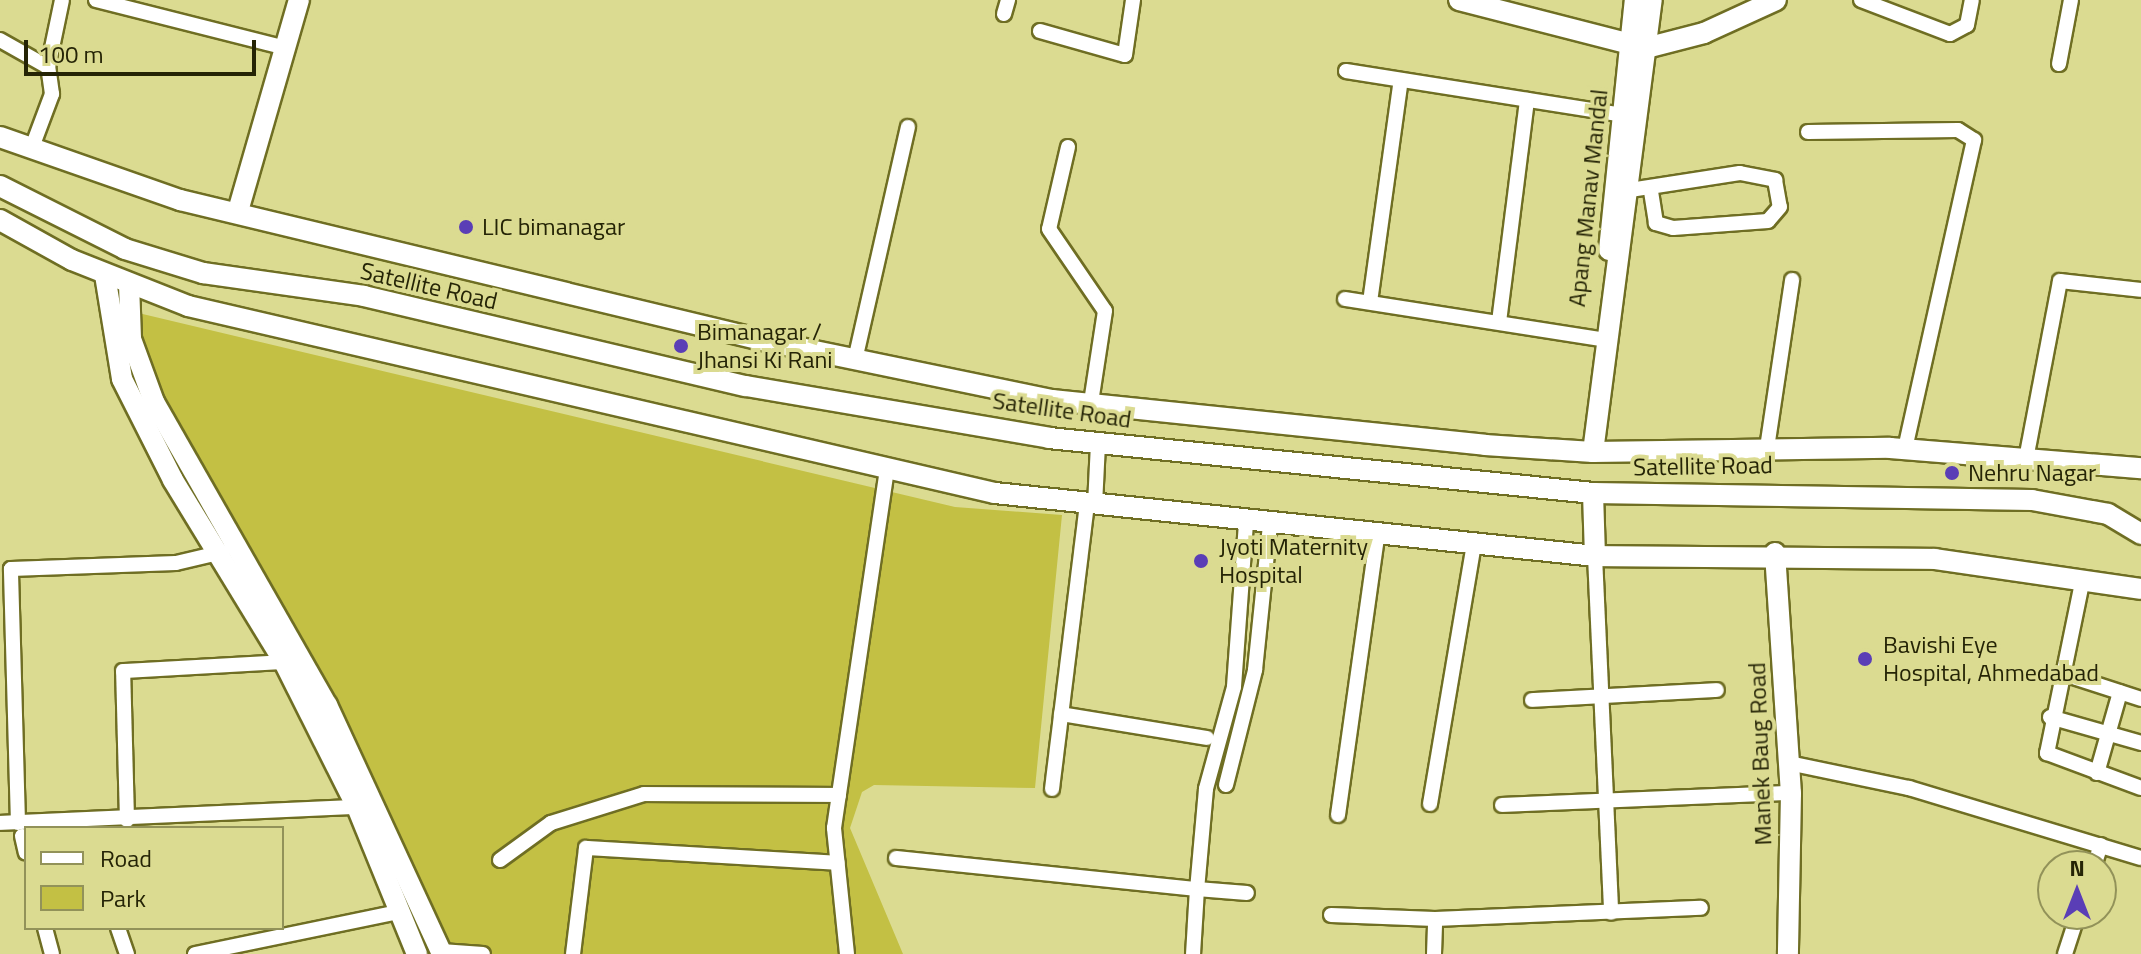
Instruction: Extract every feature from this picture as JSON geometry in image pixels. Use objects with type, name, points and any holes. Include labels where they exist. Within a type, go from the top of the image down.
[{"type":"street","points":[[31,150],[52,94],[48,67],[62,0]]},
{"type":"street","points":[[96,0],[286,48]]},
{"type":"street","points":[[238,211],[299,0]]},
{"type":"street","points":[[1040,31],[1125,55],[1133,0]]},
{"type":"street","points":[[1459,0],[1638,46],[1704,33],[1776,0]]},
{"type":"street","name":"Apang Manav Mandal","points":[[1601,399],[1594,388],[1631,116],[1638,46],[1635,0]]},
{"type":"street","points":[[1638,46],[1652,0]]},
{"type":"street","points":[[1861,0],[1950,34],[1967,25],[1972,0]]},
{"type":"street","points":[[2059,64],[2071,0]]},
{"type":"street","points":[[0,40],[48,67]]},
{"type":"street","points":[[1346,71],[1631,116],[1630,190],[1593,452]]},
{"type":"street","points":[[1370,302],[1401,80]]},
{"type":"street","points":[[1499,322],[1527,100]]},
{"type":"street","points":[[855,360],[908,127]]},
{"type":"street","points":[[1808,132],[1958,130],[1974,140],[1905,449]]},
{"type":"street","name":"Satellite Road","points":[[0,137],[111,180],[238,211],[855,360],[1091,403],[1593,452],[1905,449],[2027,454],[2141,468]]},
{"type":"street","points":[[1068,147],[1049,229],[1105,311],[1091,403]]},
{"type":"street","points":[[1740,173],[1775,180],[1780,207],[1768,221],[1747,226],[1673,228],[1656,223],[1651,192],[1654,183],[1679,177],[1740,173]]},
{"type":"street","name":"Satellite Road","points":[[0,186],[125,249],[205,273],[364,296],[746,386],[1098,443],[1593,493],[2032,500],[2108,514],[2141,534]]},
{"type":"street","points":[[1630,190],[1651,192]]},
{"type":"street","points":[[0,220],[105,275],[197,308],[887,468],[1091,505],[1377,537],[1595,556],[1775,553],[1935,559],[2083,578],[2141,589]]},
{"type":"street","points":[[197,308],[205,273]]},
{"type":"street","points":[[105,275],[122,379],[365,778],[442,953],[482,954]]},
{"type":"street","points":[[1767,448],[1792,280]]},
{"type":"street","points":[[2027,454],[2060,281],[2141,290]]},
{"type":"street","points":[[129,284],[127,318],[138,363],[226,551],[357,807],[417,954]]},
{"type":"street","points":[[1345,299],[1599,339]]},
{"type":"street","points":[[1052,789],[1098,443]]},
{"type":"street","points":[[847,954],[838,863],[839,795],[887,468]]},
{"type":"street","points":[[1593,493],[1611,913]]},
{"type":"street","points":[[1193,954],[1206,789],[1234,687],[1246,523]]},
{"type":"street","points":[[1226,785],[1255,670],[1270,525]]},
{"type":"street","points":[[1338,815],[1377,537]]},
{"type":"street","points":[[1430,804],[1474,545]]},
{"type":"street","points":[[24,845],[20,830],[6,568],[176,563],[226,551]]},
{"type":"street","name":"Manek Baug Road","points":[[1775,553],[1791,793],[1788,954]]},
{"type":"street","points":[[2083,578],[2050,717],[2047,753],[2141,788]]},
{"type":"street","points":[[127,820],[123,671],[284,662]]},
{"type":"street","points":[[2061,673],[2141,699]]},
{"type":"street","points":[[1532,700],[1717,690]]},
{"type":"street","points":[[2097,773],[2120,692]]},
{"type":"street","points":[[1061,714],[1207,738]]},
{"type":"street","points":[[2050,717],[2141,743]]},
{"type":"street","points":[[1789,763],[1909,788],[2141,858]]},
{"type":"street","points":[[1502,805],[1791,793]]},
{"type":"street","points":[[500,860],[551,823],[644,794],[839,795]]},
{"type":"street","points":[[63,826],[357,807]]},
{"type":"street","points":[[0,823],[24,830]]},
{"type":"street","points":[[2099,850],[2101,845]]},
{"type":"street","points":[[573,954],[586,848],[838,863]]},
{"type":"street","points":[[896,858],[1247,893]]},
{"type":"street","points":[[1331,915],[1435,919],[1701,908]]},
{"type":"street","points":[[195,954],[398,912]]},
{"type":"street","points":[[1434,954],[1435,919]]},
{"type":"street","points":[[46,930],[52,954]]},
{"type":"street","points":[[119,930],[127,954]]},
{"type":"street","points":[[2065,954],[2073,930]]},
{"type":"green space","points":[[130,311],[955,507],[1062,515],[1035,788],[874,785],[862,792],[850,828],[903,954],[425,954],[227,546],[145,408],[123,349]]},
{"type":"place","name":"LIC bimanagar","points":[[466,227]]},
{"type":"place","name":"Bimanagar / Jhansi Ki Rani","points":[[681,346]]},
{"type":"place","name":"Nehru Nagar","points":[[1952,473]]},
{"type":"place","name":"Jyoti Maternity Hospital","points":[[1201,561]]},
{"type":"place","name":"Bavishi Eye Hospital, Ahmedabad","points":[[1865,659]]}]
